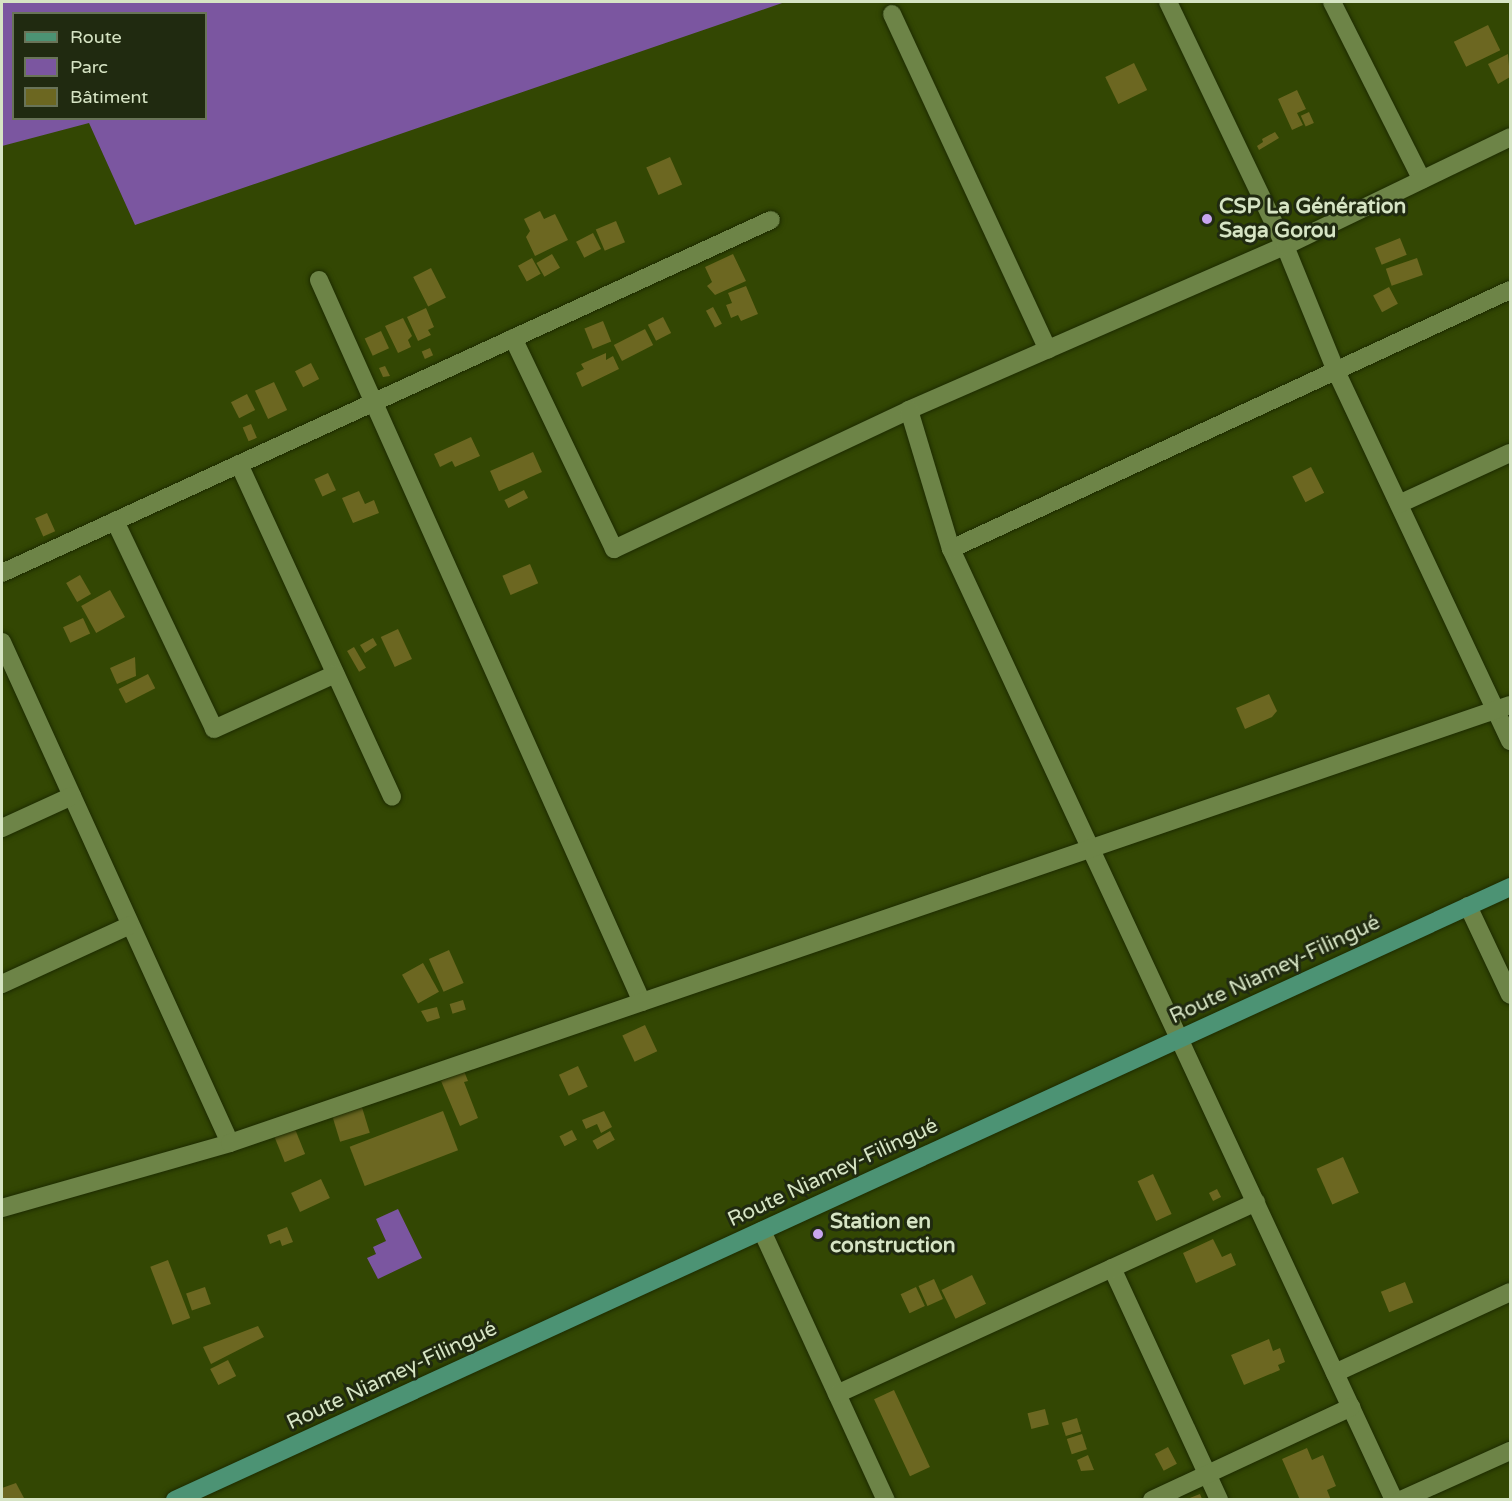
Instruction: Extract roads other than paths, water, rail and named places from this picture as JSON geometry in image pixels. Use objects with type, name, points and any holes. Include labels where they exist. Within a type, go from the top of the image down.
[{"type":"main road","name":"Route Niamey-Filingué","points":[[175,1500],[1510,887]]},
{"type":"street","points":[[1168,2],[1285,246],[1336,371],[1399,504],[1503,707],[1510,741]]},
{"type":"street","points":[[1332,2],[1422,180]]},
{"type":"street","points":[[892,14],[1047,350]]},
{"type":"street","points":[[513,338],[614,549],[909,410],[1285,246],[1510,137]]},
{"type":"street","points":[[2,573],[771,220]]},
{"type":"street","points":[[319,280],[642,1002]]},
{"type":"street","points":[[951,549],[1510,290]]},
{"type":"street","points":[[909,410],[951,549],[1088,849],[1180,1038],[1394,1500]]},
{"type":"street","points":[[1399,504],[1510,453]]},
{"type":"street","points":[[239,464],[392,797]]},
{"type":"street","points":[[115,521],[214,729],[335,674]]},
{"type":"street","points":[[2,642],[230,1143]]},
{"type":"street","points":[[2,1208],[230,1143],[1503,707]]},
{"type":"street","points":[[2,828],[72,796]]},
{"type":"street","points":[[1468,906],[1510,995]]},
{"type":"street","points":[[2,984],[130,925]]},
{"type":"street","points":[[837,1394],[1256,1202]]},
{"type":"street","points":[[762,1231],[886,1500]]},
{"type":"street","points":[[1112,1268],[1219,1500]]},
{"type":"street","points":[[1335,1373],[1510,1292]]},
{"type":"street","points":[[1152,1500],[1351,1407]]},
{"type":"street","points":[[1401,1500],[1510,1450]]},
{"type":"place","name":"CSP La Génération Saga Gorou","points":[[1207,219]]},
{"type":"place","name":"Station en construction","points":[[818,1234]]}]
